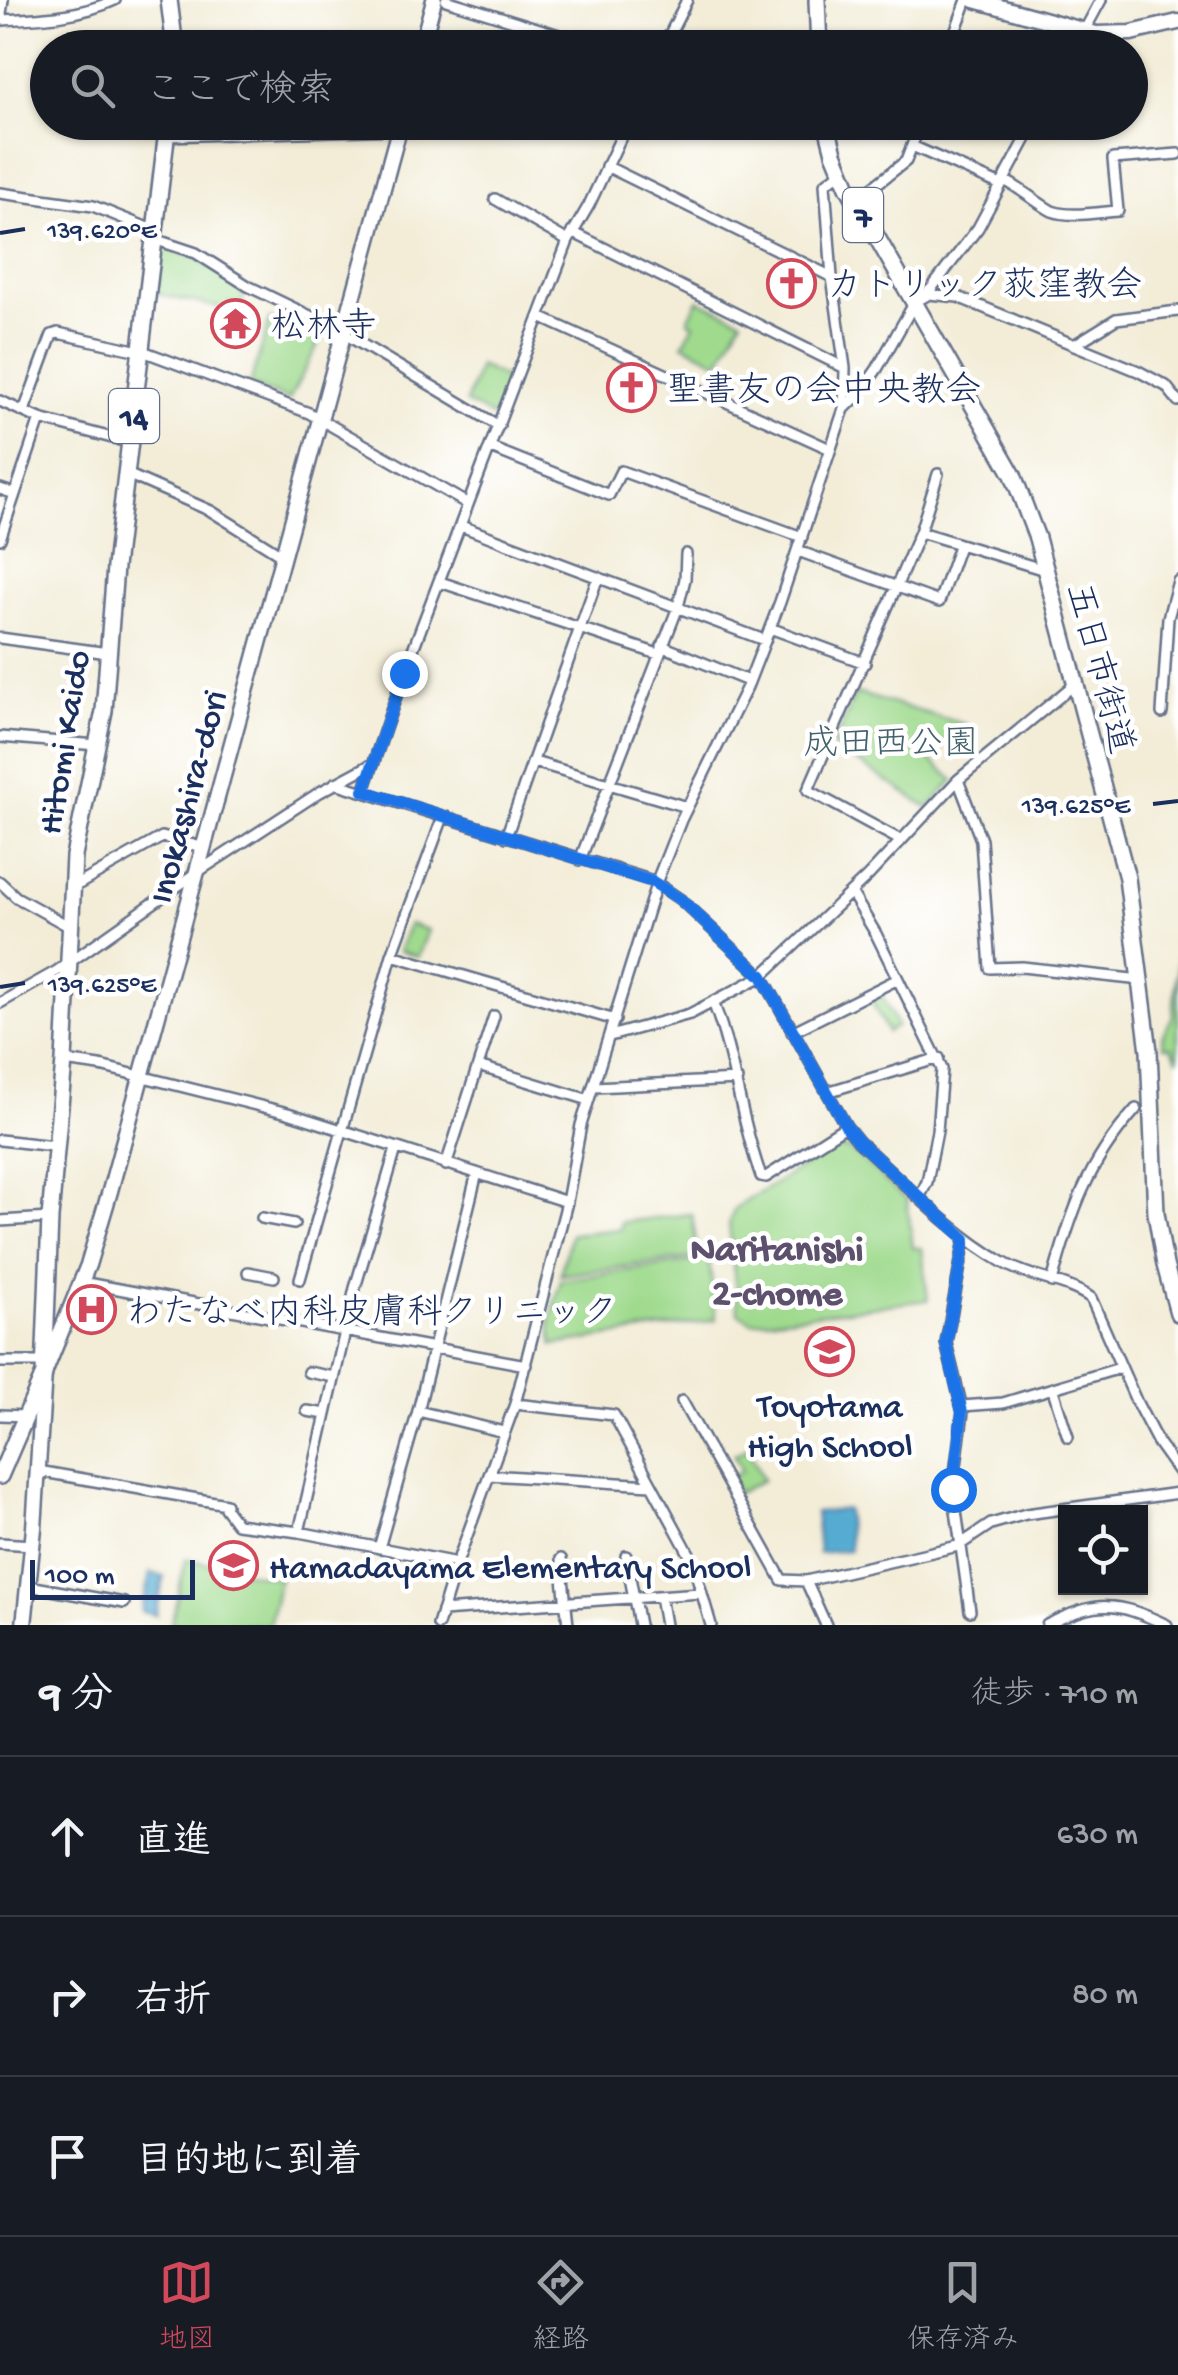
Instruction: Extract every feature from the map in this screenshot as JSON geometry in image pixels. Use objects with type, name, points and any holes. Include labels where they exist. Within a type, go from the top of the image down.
[{"type":"main road","points":[[170,0],[172,30]]},
{"type":"main road","points":[[426,30],[434,0]]},
{"type":"main road","points":[[816,0],[818,30]]},
{"type":"main road","points":[[975,0],[1077,30]]},
{"type":"main road","points":[[1147,30],[1178,22]]},
{"type":"main road","name":"Hitomi Kaido","points":[[44,1368],[54,1146],[64,1061],[74,856],[104,711],[166,140]]},
{"type":"main road","name":"Inokashira-dori","points":[[0,1476],[82,1282],[396,140]]},
{"type":"main road","name":"7","points":[[831,140],[841,172],[915,302]]},
{"type":"main road","name":"五日市街道","points":[[915,302],[1013,475],[1028,509],[1127,878],[1152,1094],[1156,1213],[1164,1265],[1178,1313]]},
{"type":"main road","points":[[24,1625],[44,1368]]},
{"type":"street","points":[[2,0],[0,20],[58,17],[96,9],[115,0]]},
{"type":"street","points":[[446,0],[543,30]]},
{"type":"street","points":[[672,30],[687,0]]},
{"type":"street","points":[[956,30],[967,0]]},
{"type":"street","points":[[1085,30],[1101,0]]},
{"type":"street","points":[[364,791],[570,236],[619,140]]},
{"type":"street","points":[[856,201],[906,162],[914,140]]},
{"type":"street","points":[[844,409],[876,369],[915,302],[978,228],[1025,140]]},
{"type":"street","points":[[912,146],[1028,192],[1050,210],[1068,214],[1118,211],[1113,159],[1178,154]]},
{"type":"street","points":[[606,166],[832,277]]},
{"type":"street","points":[[438,1625],[456,1563],[516,1404],[568,1202],[578,1137],[657,884],[687,807],[711,764],[770,628],[844,409],[845,368],[824,184],[841,172]]},
{"type":"street","points":[[0,193],[93,206],[196,253],[223,272],[343,332],[499,426]]},
{"type":"street","points":[[496,199],[845,368]]},
{"type":"street","points":[[915,302],[930,294],[958,297],[1166,386],[1178,401]]},
{"type":"street","points":[[1074,345],[1116,319],[1178,311]]},
{"type":"street","points":[[540,316],[830,448]]},
{"type":"street","points":[[24,410],[52,335],[58,332],[141,351],[243,387],[320,420],[468,504]]},
{"type":"street","points":[[1166,386],[1178,383]]},
{"type":"street","points":[[0,401],[40,419],[131,443]]},
{"type":"street","points":[[0,539],[40,419]]},
{"type":"street","points":[[491,448],[609,495],[621,470],[802,537]]},
{"type":"street","points":[[127,474],[211,510],[283,556]]},
{"type":"street","points":[[900,840],[808,790],[898,586],[938,474]]},
{"type":"street","points":[[0,489],[15,494]]},
{"type":"street","points":[[461,526],[764,640]]},
{"type":"street","points":[[920,532],[1045,570]]},
{"type":"street","points":[[798,551],[940,602],[958,546]]},
{"type":"street","points":[[580,860],[678,607],[686,554]]},
{"type":"street","points":[[506,837],[598,577]]},
{"type":"street","points":[[1162,714],[1168,618],[1178,581]]},
{"type":"street","points":[[440,582],[748,681]]},
{"type":"street","points":[[770,628],[865,663]]},
{"type":"street","points":[[0,638],[108,653]]},
{"type":"street","points":[[610,1036],[665,1022],[762,976],[958,780],[1075,684]]},
{"type":"street","points":[[0,737],[97,745]]},
{"type":"street","points":[[534,762],[687,807]]},
{"type":"street","points":[[0,1003],[68,962],[335,783],[374,763]]},
{"type":"street","points":[[958,780],[980,840],[990,968],[1022,967],[1141,980]]},
{"type":"street","points":[[335,783],[657,884],[681,900],[762,976],[846,1126],[859,1142],[965,1239],[1008,1266],[1080,1290],[1091,1298],[1120,1368],[1158,1443],[1178,1471]]},
{"type":"street","points":[[300,1279],[392,955],[443,818]]},
{"type":"street","points":[[79,884],[162,837],[202,847]]},
{"type":"street","points":[[0,882],[16,896],[70,927]]},
{"type":"street","points":[[850,892],[876,934],[942,1069],[937,1130],[927,1182],[920,1196]]},
{"type":"street","points":[[392,955],[615,1020]]},
{"type":"street","points":[[792,1032],[898,979]]},
{"type":"street","points":[[712,1002],[726,1036],[761,1176],[766,1177],[846,1126]]},
{"type":"street","points":[[446,1165],[494,1016]]},
{"type":"street","points":[[827,1092],[938,1058]]},
{"type":"street","points":[[64,1061],[208,1092],[568,1202]]},
{"type":"street","points":[[478,1066],[590,1100]]},
{"type":"street","points":[[595,1086],[737,1080]]},
{"type":"street","points":[[1052,1282],[1078,1194],[1119,1128],[1136,1109]]},
{"type":"street","points":[[0,1140],[54,1146]]},
{"type":"street","points":[[299,1532],[345,1330],[396,1149]]},
{"type":"street","points":[[380,1548],[476,1172]]},
{"type":"street","points":[[0,1221],[50,1218]]},
{"type":"street","points":[[262,1218],[294,1224]]},
{"type":"street","points":[[965,1239],[946,1343],[962,1406],[953,1489],[970,1612]]},
{"type":"street","points":[[248,1272],[274,1278]]},
{"type":"street","points":[[82,1282],[526,1365]]},
{"type":"street","points":[[0,1362],[44,1368]]},
{"type":"street","points":[[962,1406],[1004,1403],[1120,1368]]},
{"type":"street","points":[[308,1372],[334,1377]]},
{"type":"street","points":[[1053,1390],[1068,1438]]},
{"type":"street","points":[[682,1401],[782,1580],[806,1582],[958,1546],[990,1524],[1026,1514],[1178,1493]]},
{"type":"street","points":[[516,1404],[614,1414],[692,1559],[711,1625]]},
{"type":"street","points":[[306,1410],[326,1414]]},
{"type":"street","points":[[418,1411],[504,1432]]},
{"type":"street","points":[[0,1415],[37,1420],[40,1431]]},
{"type":"street","points":[[38,1471],[226,1504],[236,1524],[299,1532],[456,1563]]},
{"type":"street","points":[[490,1474],[651,1485]]},
{"type":"street","points":[[0,1543],[32,1545]]},
{"type":"street","points":[[626,1556],[639,1625]]},
{"type":"street","points":[[561,1559],[568,1625]]},
{"type":"street","points":[[806,1582],[826,1625]]},
{"type":"street","points":[[29,1586],[124,1603]]},
{"type":"street","points":[[442,1611],[700,1593]]},
{"type":"street","points":[[660,1596],[665,1625]]},
{"type":"street","points":[[1048,1625],[1077,1610],[1104,1605],[1167,1625]]},
{"type":"green space","points":[[163,247],[194,257],[246,289],[241,305],[229,303],[227,309],[157,294]]},
{"type":"green space","points":[[698,300],[742,319],[719,362],[683,344],[694,324],[688,320]]},
{"type":"green space","points":[[297,315],[326,329],[289,400],[250,385],[270,319],[291,328]]},
{"type":"green space","points":[[479,366],[510,380],[495,418],[466,403]]},
{"type":"green space","name":"成田西公園","points":[[856,693],[968,725],[929,759],[954,780],[928,808],[833,746]]},
{"type":"green space","points":[[409,924],[428,930],[418,957],[398,951]]},
{"type":"green space","points":[[1178,954],[1178,1060],[1171,1047],[1164,1046],[1162,1036],[1173,1016]]},
{"type":"green space","points":[[880,991],[897,1026],[887,1032],[870,997]]},
{"type":"green space","points":[[831,1149],[849,1149],[907,1200],[913,1248],[922,1248],[928,1300],[752,1322],[738,1313],[729,1223],[735,1208]]},
{"type":"green space","points":[[692,1214],[698,1257],[560,1275],[571,1234],[621,1229],[621,1222]]},
{"type":"green space","points":[[709,1259],[716,1320],[553,1345],[550,1322],[561,1280]]},
{"type":"green space","points":[[747,1448],[763,1480],[738,1493],[729,1478],[742,1471],[734,1455]]},
{"type":"green space","points":[[186,1559],[279,1579],[269,1625],[171,1625]]},
{"type":"water","points":[[846,1509],[850,1550],[819,1553],[815,1512]]},
{"type":"water","points":[[150,1573],[164,1576],[156,1615],[141,1612]]},
{"type":"place","name":"カトリック荻窪教会","points":[[792,283]]},
{"type":"place","name":"松林寺","points":[[236,324]]},
{"type":"place","name":"聖書友の会中央教会","points":[[631,388]]},
{"type":"place","name":"わたなべ内科皮膚科クリニック","points":[[92,1310]]},
{"type":"place","name":"Toyotama High School","points":[[830,1352]]},
{"type":"place","name":"Hamadayama Elementary School","points":[[234,1565]]},
{"type":"district","name":"Naritanishi 2-chome","points":[[777,1268]]},
{"type":"route","points":[[404,673],[364,791],[653,882],[681,900],[762,976],[846,1126],[859,1142],[965,1239],[946,1343],[962,1412],[953,1489]]}]
